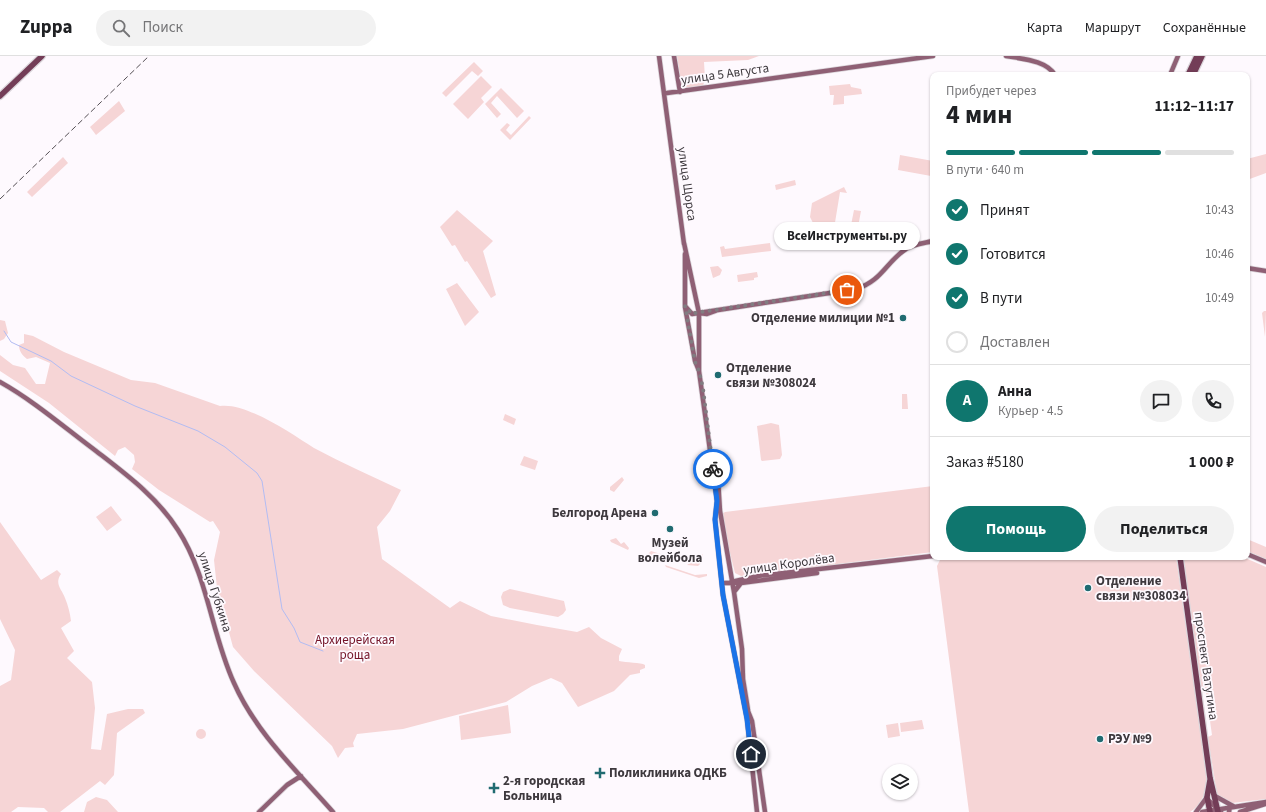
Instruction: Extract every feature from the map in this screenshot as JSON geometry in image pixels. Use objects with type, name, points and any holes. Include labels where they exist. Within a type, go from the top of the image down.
[{"type":"main road","points":[[0,96],[42,56]]},
{"type":"main road","name":"улица Щорса","points":[[659,56],[684,243],[685,306],[695,362],[699,371]]},
{"type":"main road","points":[[674,56],[678,92]]},
{"type":"main road","name":"улица 5 Августа","points":[[665,95],[933,56]]},
{"type":"main road","points":[[1006,56],[1039,63],[1053,72]]},
{"type":"main road","points":[[1171,72],[1178,56]]},
{"type":"main road","points":[[1189,72],[1197,56]]},
{"type":"main road","points":[[1194,72],[1202,56]]},
{"type":"main road","points":[[665,95],[662,104],[668,144],[673,164]]},
{"type":"main road","points":[[685,306],[692,314],[706,310],[718,310],[856,289],[876,280],[896,258],[908,248],[930,242]]},
{"type":"main road","points":[[684,243],[699,313],[699,371],[717,501],[715,520],[722,583],[747,719],[757,812]]},
{"type":"main road","points":[[1250,268],[1266,270]]},
{"type":"main road","name":"улица Губкина","points":[[0,382],[62,425],[112,463],[143,488],[171,518],[188,546],[196,565],[223,654],[236,687],[258,725],[333,812]]},
{"type":"main road","points":[[712,461],[718,479],[720,511],[742,649],[745,712],[752,722],[765,812]]},
{"type":"main road","points":[[1250,555],[1266,562]]},
{"type":"main road","name":"улица Королёва","points":[[731,582],[758,576],[930,556]]},
{"type":"main road","name":"проспект Ватутина","points":[[1180,560],[1210,778],[1215,797],[1215,811]]},
{"type":"main road","name":"улица Королёва","points":[[731,582],[741,583],[812,574],[845,567]]},
{"type":"main road","points":[[722,583],[731,582]]},
{"type":"main road","points":[[734,592],[741,583]]},
{"type":"main road","points":[[259,812],[287,785],[301,776]]},
{"type":"main road","name":"проспект Ватутина","points":[[1210,778],[1208,798],[1215,811]]},
{"type":"main road","points":[[1196,812],[1208,798],[1212,801],[1215,797],[1231,806]]},
{"type":"main road","points":[[1202,812],[1215,811],[1231,806],[1266,803]]},
{"type":"main road","points":[[1240,812],[1266,803]]},
{"type":"main road","points":[[1229,812],[1231,806]]},
{"type":"green space","points":[[677,56],[759,56],[748,60],[704,62],[705,79],[703,86],[682,89]]},
{"type":"green space","points":[[474,62],[483,71],[478,76],[472,71],[446,97],[442,93]]},
{"type":"green space","points":[[481,76],[492,87],[481,98],[484,102],[468,119],[453,104]]},
{"type":"green space","points":[[850,84],[851,87],[861,89],[862,94],[844,96],[844,104],[833,105],[834,95],[830,95],[829,86]]},
{"type":"green space","points":[[501,88],[524,111],[517,118],[497,96],[491,103],[501,114],[497,118],[485,104]]},
{"type":"green space","points":[[119,101],[125,111],[96,135],[90,127]]},
{"type":"green space","points":[[529,116],[531,118],[510,140],[500,130],[507,123],[510,125],[506,130],[511,135]]},
{"type":"green space","points":[[1266,154],[1266,173],[1250,179],[1250,158]]},
{"type":"green space","points":[[900,155],[930,160],[930,176],[898,170]]},
{"type":"green space","points":[[63,157],[68,163],[32,197],[27,192]]},
{"type":"green space","points":[[795,180],[796,185],[776,190],[775,185]]},
{"type":"green space","points":[[844,187],[847,193],[840,192],[831,247],[826,245],[827,224],[814,225],[810,217],[812,203]]},
{"type":"green space","points":[[457,210],[493,241],[483,251],[496,295],[491,298],[467,261],[465,262],[455,245],[452,246],[440,227]]},
{"type":"green space","points":[[854,210],[861,211],[858,227],[851,225]]},
{"type":"green space","points":[[851,226],[858,228],[856,242],[849,240]]},
{"type":"green space","points":[[770,243],[771,251],[722,257],[720,247],[724,246],[725,249]]},
{"type":"green space","points":[[718,266],[722,270],[720,275],[713,278],[710,267]]},
{"type":"green space","points":[[757,272],[758,277],[754,278],[754,280],[738,282],[737,275]]},
{"type":"green space","points":[[457,283],[479,312],[465,326],[446,289]]},
{"type":"green space","points":[[1266,311],[1265,337],[1262,313]]},
{"type":"green space","points":[[0,320],[5,321],[8,333],[4,339],[0,341]]},
{"type":"green space","name":"Архиерейская роща","points":[[24,334],[33,336],[64,352],[131,380],[155,383],[220,406],[231,406],[243,409],[268,420],[325,454],[401,490],[390,511],[377,527],[382,559],[450,608],[460,601],[491,616],[577,632],[589,627],[601,638],[622,649],[619,656],[619,661],[643,664],[645,665],[645,668],[640,670],[640,673],[630,675],[614,691],[578,707],[562,683],[551,678],[532,686],[506,702],[403,729],[357,734],[353,743],[354,747],[345,748],[338,758],[332,746],[254,671],[233,647],[217,588],[214,560],[220,532],[213,521],[210,522],[159,490],[132,469],[135,462],[134,455],[125,447],[118,450],[115,456],[49,403],[0,371],[0,355],[13,365],[25,368],[36,384],[45,384],[50,363],[36,357],[27,359],[24,356],[20,351],[19,345],[24,343]]},
{"type":"green space","points":[[902,394],[907,394],[908,409],[902,409]]},
{"type":"green space","points":[[505,414],[516,419],[514,425],[503,420]]},
{"type":"green space","points":[[771,423],[779,425],[782,455],[780,459],[762,461],[757,426]]},
{"type":"green space","points":[[524,456],[538,461],[535,470],[520,465]]},
{"type":"green space","points":[[622,477],[624,480],[614,492],[610,490],[610,487]]},
{"type":"green space","points":[[930,486],[930,552],[741,576],[735,573],[725,533],[722,514],[725,512]]},
{"type":"green space","points":[[111,506],[122,520],[107,531],[96,517]]},
{"type":"green space","points":[[0,522],[41,580],[57,570],[61,574],[58,584],[67,603],[71,621],[61,628],[74,651],[67,658],[92,682],[95,708],[91,749],[101,750],[107,714],[128,709],[143,709],[145,713],[117,733],[114,775],[105,785],[100,781],[60,812],[48,812],[44,808],[18,807],[11,812],[0,812],[0,686],[11,680],[15,650],[0,619]]},
{"type":"green space","points":[[616,538],[621,544],[624,542],[629,548],[628,550],[611,542],[610,540]]},
{"type":"green space","points":[[1250,540],[1266,547],[1266,559],[1250,552]]},
{"type":"green space","points":[[651,551],[664,555],[663,560],[657,560],[646,556]]},
{"type":"green space","points":[[703,554],[702,562],[698,566],[687,565]]},
{"type":"green space","points":[[940,560],[1176,560],[1207,779],[1203,798],[1197,806],[1190,812],[969,812],[937,566]]},
{"type":"green space","points":[[1183,560],[1250,560],[1266,567],[1266,799],[1232,803],[1217,794],[1208,737],[1212,735],[1206,693],[1202,692]]},
{"type":"green space","points":[[665,565],[695,575],[707,574],[707,576],[699,578],[666,567]]},
{"type":"green space","points":[[510,589],[564,601],[566,610],[558,617],[510,608],[503,605],[501,597],[503,592]]},
{"type":"green space","points":[[508,705],[511,733],[461,740],[459,716]]},
{"type":"green space","points":[[922,720],[924,729],[901,732],[900,723]]},
{"type":"green space","points":[[898,723],[900,736],[888,738],[886,725]]},
{"type":"green space","points":[[199,729],[203,729],[205,730],[205,738],[199,739],[196,736],[196,732]]},
{"type":"green space","points":[[96,797],[107,800],[118,812],[84,812],[87,802]]},
{"type":"waterway","points":[[4,331],[11,342],[51,361],[71,376],[135,406],[198,431],[225,447],[257,473],[262,481],[282,609],[294,628],[300,642],[323,651]]},
{"type":"railway","points":[[0,199],[149,56]]},
{"type":"way so far","points":[[713,469],[703,388],[695,362],[685,306],[692,314],[706,310],[718,310],[769,303],[847,290]]},
{"type":"place","name":"ВсеИнструменты.ру","points":[[847,290]]},
{"type":"place","name":"Отделение милиции №1","points":[[903,318]]},
{"type":"place","name":"Отделение связи №308024","points":[[718,375]]},
{"type":"place","name":"Белгород Арена","points":[[655,513]]},
{"type":"place","name":"Музей волейбола","points":[[670,529]]},
{"type":"place","name":"Отделение связи №308034","points":[[1088,588]]},
{"type":"place","name":"РЭУ №9","points":[[1100,739]]},
{"type":"place","name":"Поликлиника ОДКБ","points":[[600,773]]},
{"type":"place","name":"2-я городская Больница","points":[[494,788]]},
{"type":"route","points":[[713,469],[717,501],[715,520],[723,595],[747,719],[751,754]]}]
